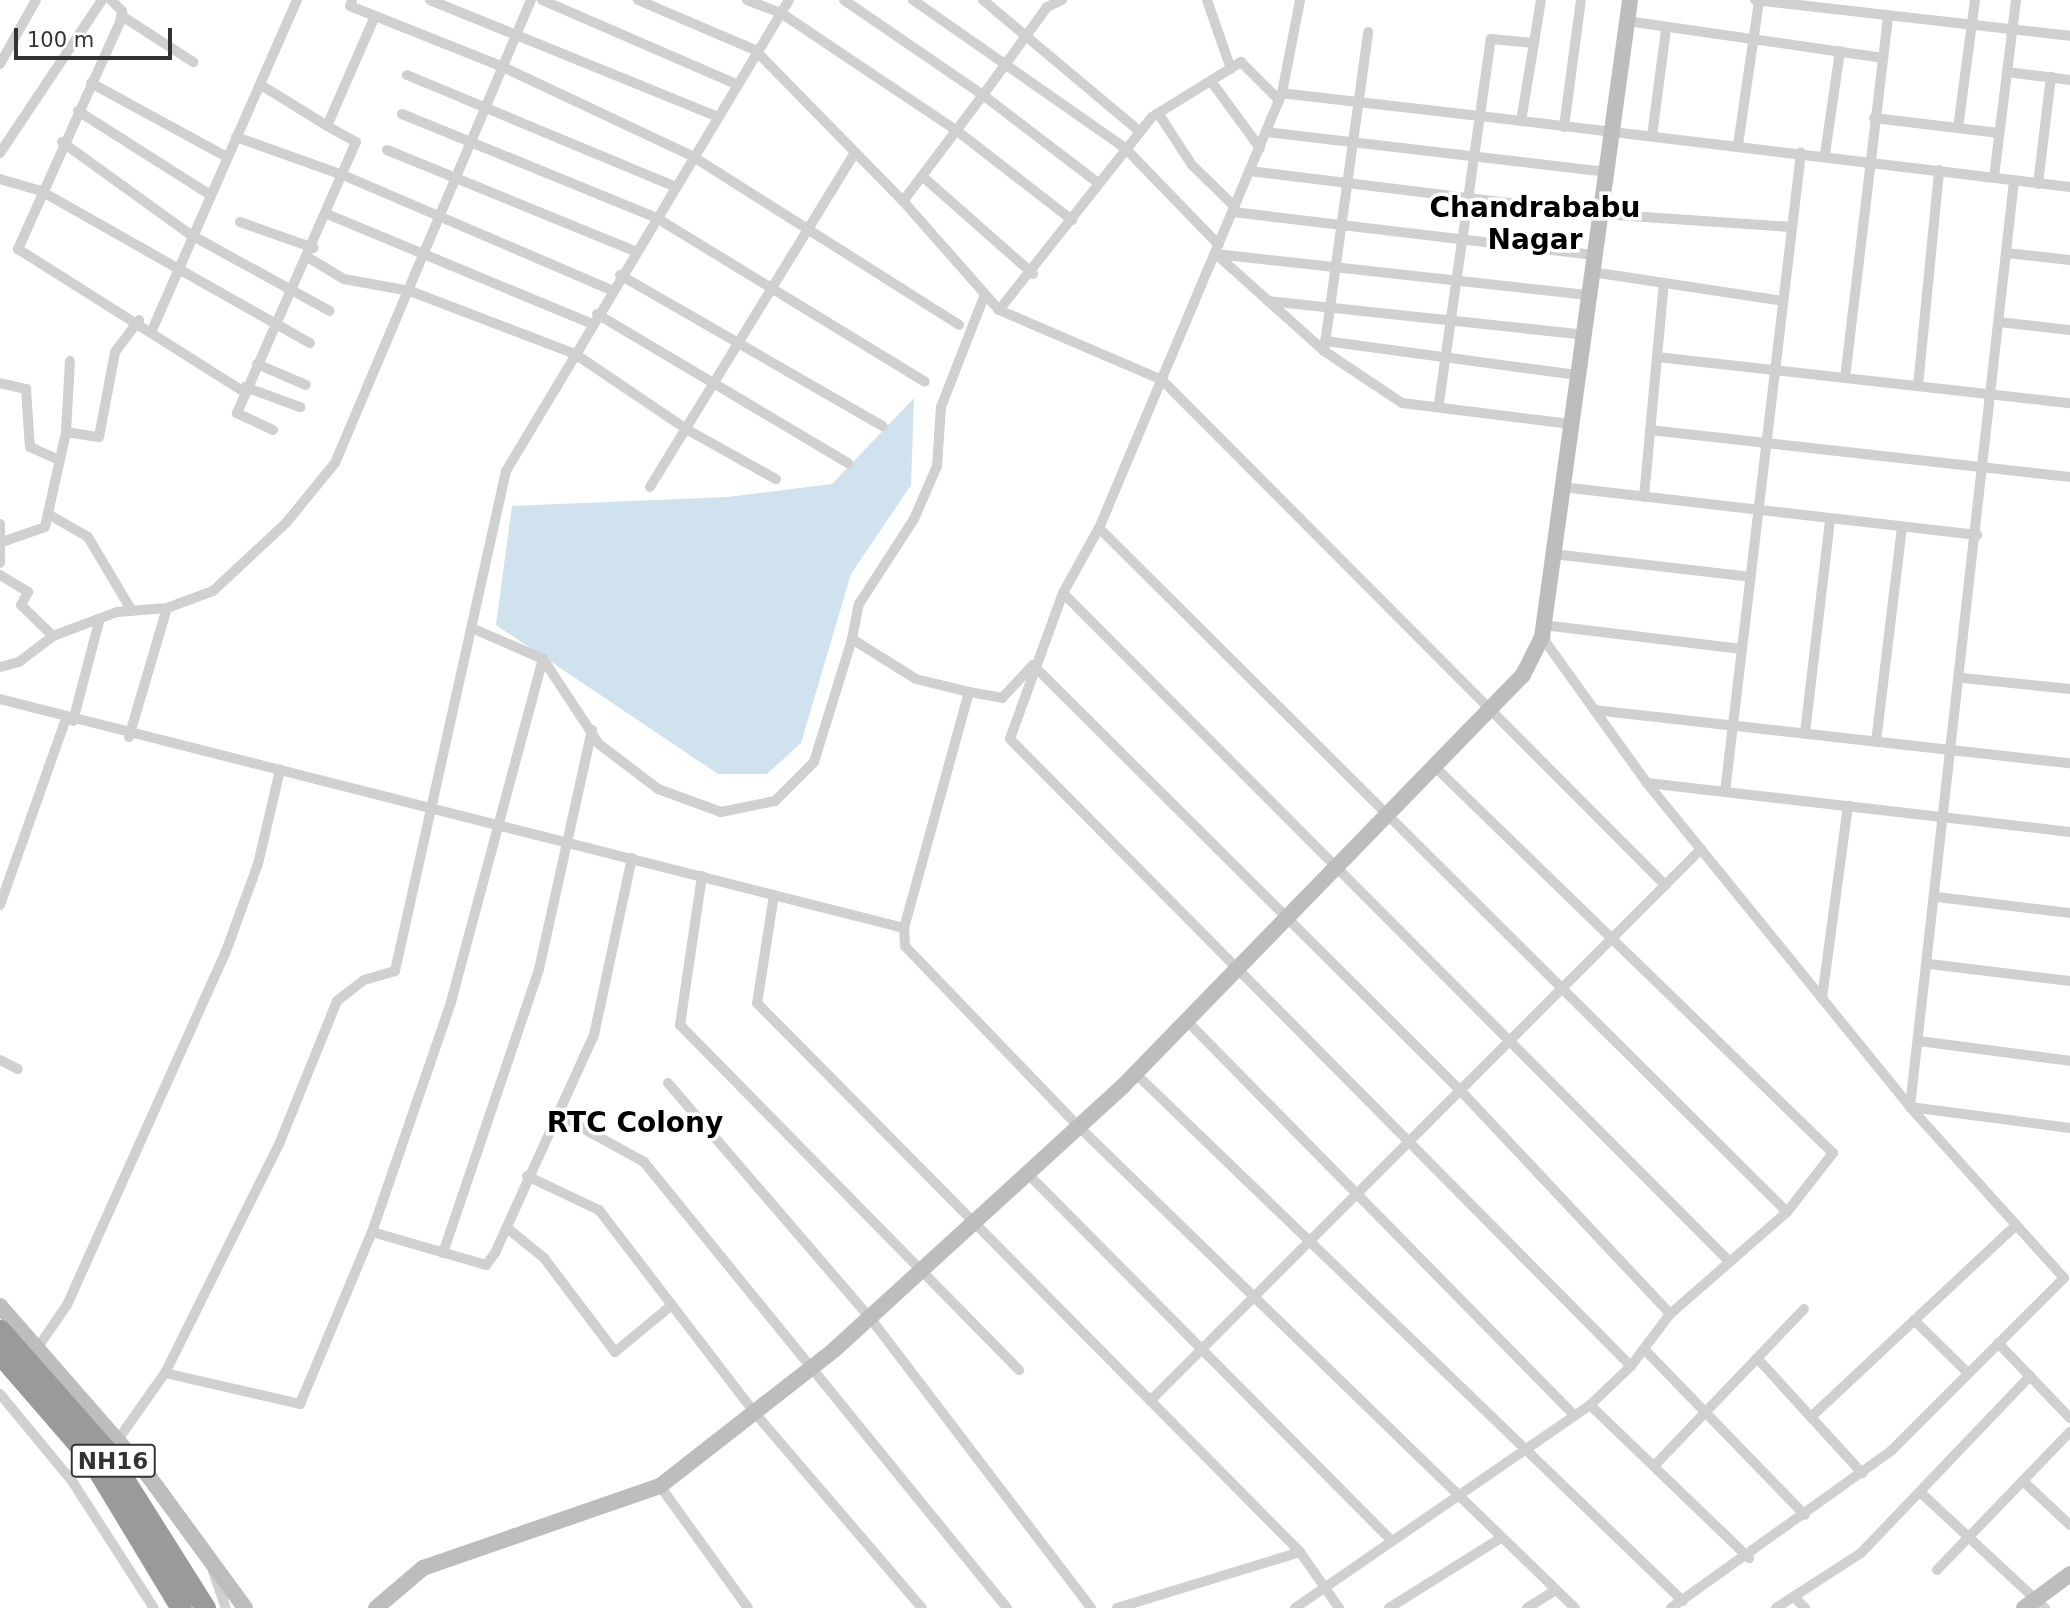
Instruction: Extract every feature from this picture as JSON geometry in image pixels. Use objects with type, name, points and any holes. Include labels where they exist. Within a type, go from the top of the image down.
[{"type":"highway","name":"NH16","points":[[0,1330],[105,1449],[205,1608]]},
{"type":"highway","name":"NH16","points":[[0,1354],[92,1459],[181,1608]]},
{"type":"street","points":[[0,64],[36,0]]},
{"type":"street","points":[[1,151],[102,0]]},
{"type":"street","points":[[111,0],[122,16],[192,62]]},
{"type":"street","points":[[153,328],[209,194],[298,0]]},
{"type":"street","points":[[352,0],[350,6],[503,67],[692,156],[806,232],[959,325]]},
{"type":"street","points":[[430,0],[715,116]]},
{"type":"street","points":[[0,667],[19,662],[53,636],[132,611],[167,608],[214,592],[286,523],[335,463],[531,0]]},
{"type":"street","points":[[542,0],[736,84]]},
{"type":"street","points":[[747,0],[780,13],[956,130],[1072,220]]},
{"type":"street","points":[[117,1441],[165,1373],[280,1142],[337,1001],[365,980],[396,971],[436,808],[506,471],[654,217],[755,50],[789,0]]},
{"type":"street","points":[[845,0],[982,94],[1098,183]]},
{"type":"street","points":[[913,0],[1124,147],[1218,250],[1268,300],[1402,403],[1438,404],[1571,424]]},
{"type":"street","points":[[983,0],[1028,33],[1139,131]]},
{"type":"street","points":[[1207,0],[1231,69]]},
{"type":"street","points":[[1300,0],[1281,96],[1099,527],[1063,593],[1034,665],[1010,739],[1235,970],[1630,1366]]},
{"type":"street","points":[[1521,121],[1541,0]]},
{"type":"street","points":[[1564,127],[1581,0]]},
{"type":"street","points":[[376,1608],[423,1568],[660,1486],[812,1367],[922,1274],[1135,1073],[1524,675],[1542,631],[1630,0]]},
{"type":"street","points":[[1738,145],[1754,40],[1757,0],[2070,36]]},
{"type":"street","points":[[1958,128],[1975,0]]},
{"type":"street","points":[[1994,177],[2016,0]]},
{"type":"street","points":[[645,1],[755,50],[903,201],[999,310],[1162,380],[1665,885]]},
{"type":"street","points":[[903,201],[1053,2]]},
{"type":"street","points":[[122,16],[62,142],[18,249],[153,328],[244,389],[300,407]]},
{"type":"street","points":[[327,126],[375,16]]},
{"type":"street","points":[[1845,378],[1868,159],[1888,16]]},
{"type":"street","points":[[1627,21],[1666,30],[1883,58]]},
{"type":"street","points":[[1652,136],[1666,30]]},
{"type":"street","points":[[1325,346],[1368,32]]},
{"type":"street","points":[[1438,404],[1491,39],[1534,43]]},
{"type":"street","points":[[1825,154],[1840,51]]},
{"type":"street","points":[[999,310],[1033,274],[1124,147],[1139,131],[1158,113],[1241,62],[1281,96],[1825,154],[2070,187]]},
{"type":"street","points":[[2007,72],[2070,80]]},
{"type":"street","points":[[407,75],[674,186]]},
{"type":"street","points":[[2038,184],[2051,77]]},
{"type":"street","points":[[1211,81],[1260,148]]},
{"type":"street","points":[[91,83],[227,157]]},
{"type":"street","points":[[261,85],[356,142],[311,253],[244,389],[237,413],[273,430]]},
{"type":"street","points":[[78,111],[209,194]]},
{"type":"street","points":[[1158,113],[1192,165],[1234,210],[1595,255]]},
{"type":"street","points":[[402,114],[654,217],[769,293],[925,383]]},
{"type":"street","points":[[1874,118],[1999,133]]},
{"type":"street","points":[[1266,132],[1606,172]]},
{"type":"street","points":[[236,137],[343,175],[611,290]]},
{"type":"street","points":[[62,142],[191,235],[330,311]]},
{"type":"street","points":[[387,150],[634,251]]},
{"type":"street","points":[[1725,792],[1801,152]]},
{"type":"street","points":[[650,487],[854,154]]},
{"type":"street","points":[[1918,386],[1939,170]]},
{"type":"street","points":[[1249,172],[1600,214],[1792,227]]},
{"type":"street","points":[[922,176],[1033,274]]},
{"type":"street","points":[[0,179],[41,191],[276,327],[310,343]]},
{"type":"street","points":[[1910,1107],[1948,818],[2014,181]]},
{"type":"street","points":[[327,214],[594,319],[848,463]]},
{"type":"street","points":[[240,222],[311,253],[344,279],[410,291],[575,354],[685,429],[776,479]]},
{"type":"street","points":[[1218,250],[1335,267],[1589,295]]},
{"type":"street","points":[[2006,253],[2070,260]]},
{"type":"street","points":[[1592,272],[1783,301]]},
{"type":"street","points":[[620,275],[883,426]]},
{"type":"street","points":[[1644,497],[1664,283]]},
{"type":"street","points":[[474,629],[543,659],[593,727],[599,744],[658,789],[721,812],[775,801],[814,762],[852,639],[859,604],[914,519],[937,466],[942,407],[985,293]]},
{"type":"street","points":[[1268,300],[1584,335]]},
{"type":"street","points":[[66,432],[99,436],[115,352],[139,320]]},
{"type":"street","points":[[1999,321],[2070,330]]},
{"type":"street","points":[[1325,346],[1445,357],[1578,375]]},
{"type":"street","points":[[1657,357],[2070,403]]},
{"type":"street","points":[[5,541],[45,527],[66,432],[70,361]]},
{"type":"street","points":[[257,364],[306,384]]},
{"type":"street","points":[[0,383],[26,388],[30,447],[60,460]]},
{"type":"street","points":[[1650,430],[2070,477]]},
{"type":"street","points":[[1562,487],[1977,536]]},
{"type":"street","points":[[48,514],[88,537],[132,611]]},
{"type":"street","points":[[1805,733],[1830,519]]},
{"type":"street","points":[[0,524],[5,541],[0,563]]},
{"type":"street","points":[[1099,527],[1385,817],[1787,1212]]},
{"type":"street","points":[[1876,741],[1902,527]]},
{"type":"street","points":[[1553,554],[1751,577]]},
{"type":"street","points":[[0,575],[28,592],[21,605],[53,636]]},
{"type":"street","points":[[1063,593],[1338,865],[1729,1261]]},
{"type":"street","points":[[129,737],[167,608]]},
{"type":"street","points":[[0,903],[69,720],[99,622]]},
{"type":"street","points":[[1542,631],[1742,649]]},
{"type":"street","points":[[1542,631],[1594,710],[1647,783],[1700,849],[1910,1107],[2067,1279],[1862,1473],[1749,1558],[1671,1608]]},
{"type":"street","points":[[852,639],[916,679],[1002,698],[1034,665]]},
{"type":"street","points":[[165,1373],[300,1404],[372,1232],[451,1002],[543,659]]},
{"type":"street","points":[[1034,665],[1460,1090],[1670,1314]]},
{"type":"street","points":[[1962,678],[2070,689]]},
{"type":"street","points":[[969,692],[904,928],[905,946],[1079,1127],[1575,1608]]},
{"type":"street","points":[[0,699],[129,737],[499,823],[904,928]]},
{"type":"street","points":[[1594,710],[2070,763]]},
{"type":"street","points":[[443,1253],[539,969],[593,727]]},
{"type":"street","points":[[1295,1608],[1590,1405],[1630,1366],[1670,1314],[1787,1212],[1833,1153],[1434,766]]},
{"type":"street","points":[[38,1347],[67,1306],[225,954],[258,864],[279,770]]},
{"type":"street","points":[[1647,783],[2070,832]]},
{"type":"street","points":[[1822,998],[1847,806]]},
{"type":"street","points":[[1150,1401],[1700,849]]},
{"type":"street","points":[[372,1232],[486,1265],[507,1228],[555,1113],[594,1035],[632,858]]},
{"type":"street","points":[[702,876],[680,1025],[1019,1370]]},
{"type":"street","points":[[775,895],[757,1003],[974,1226],[1300,1552],[1339,1608]]},
{"type":"street","points":[[1937,897],[2070,913]]},
{"type":"street","points":[[1929,964],[2070,981]]},
{"type":"street","points":[[1186,1020],[1574,1415]]},
{"type":"street","points":[[1919,1041],[2070,1061]]},
{"type":"street","points":[[0,1060],[18,1069]]},
{"type":"street","points":[[1135,1073],[1523,1451],[1683,1601]]},
{"type":"street","points":[[668,1083],[871,1319],[1091,1608]]},
{"type":"street","points":[[1910,1107],[2070,1128]]},
{"type":"street","points":[[555,1113],[644,1163],[1007,1608]]},
{"type":"street","points":[[1029,1175],[1392,1541]]},
{"type":"street","points":[[527,1176],[599,1210],[754,1412],[922,1608]]},
{"type":"street","points":[[1811,1417],[2016,1225]]},
{"type":"street","points":[[507,1228],[544,1258],[615,1352],[672,1305]]},
{"type":"street","points":[[0,1306],[117,1441],[245,1608]]},
{"type":"street","points":[[1654,1466],[1804,1309]]},
{"type":"street","points":[[1914,1320],[1968,1373]]},
{"type":"street","points":[[1998,1343],[2070,1418]]},
{"type":"street","points":[[1644,1349],[1805,1516]]},
{"type":"street","points":[[1757,1358],[1862,1473]]},
{"type":"street","points":[[1776,1608],[1861,1553],[2030,1376]]},
{"type":"street","points":[[0,1394],[72,1481],[154,1608]]},
{"type":"street","points":[[1590,1405],[1749,1558]]},
{"type":"street","points":[[1937,1570],[2070,1432]]},
{"type":"street","points":[[2023,1481],[2070,1525]]},
{"type":"street","points":[[660,1486],[748,1608]]},
{"type":"street","points":[[1920,1492],[2035,1605],[2070,1574]]},
{"type":"street","points":[[1390,1608],[1500,1538]]},
{"type":"street","points":[[1117,1608],[1300,1552]]},
{"type":"street","points":[[207,1556],[226,1608]]},
{"type":"street","points":[[1527,1608],[1556,1590]]},
{"type":"street","points":[[1794,1597],[1805,1608]]},
{"type":"water","points":[[914,398],[911,485],[851,574],[801,743],[767,774],[718,774],[496,625],[512,506],[728,497],[832,484]]},
{"type":"district","name":"Chandrababu Nagar","points":[[1535,224]]},
{"type":"district","name":"RTC Colony","points":[[635,1123]]}]
